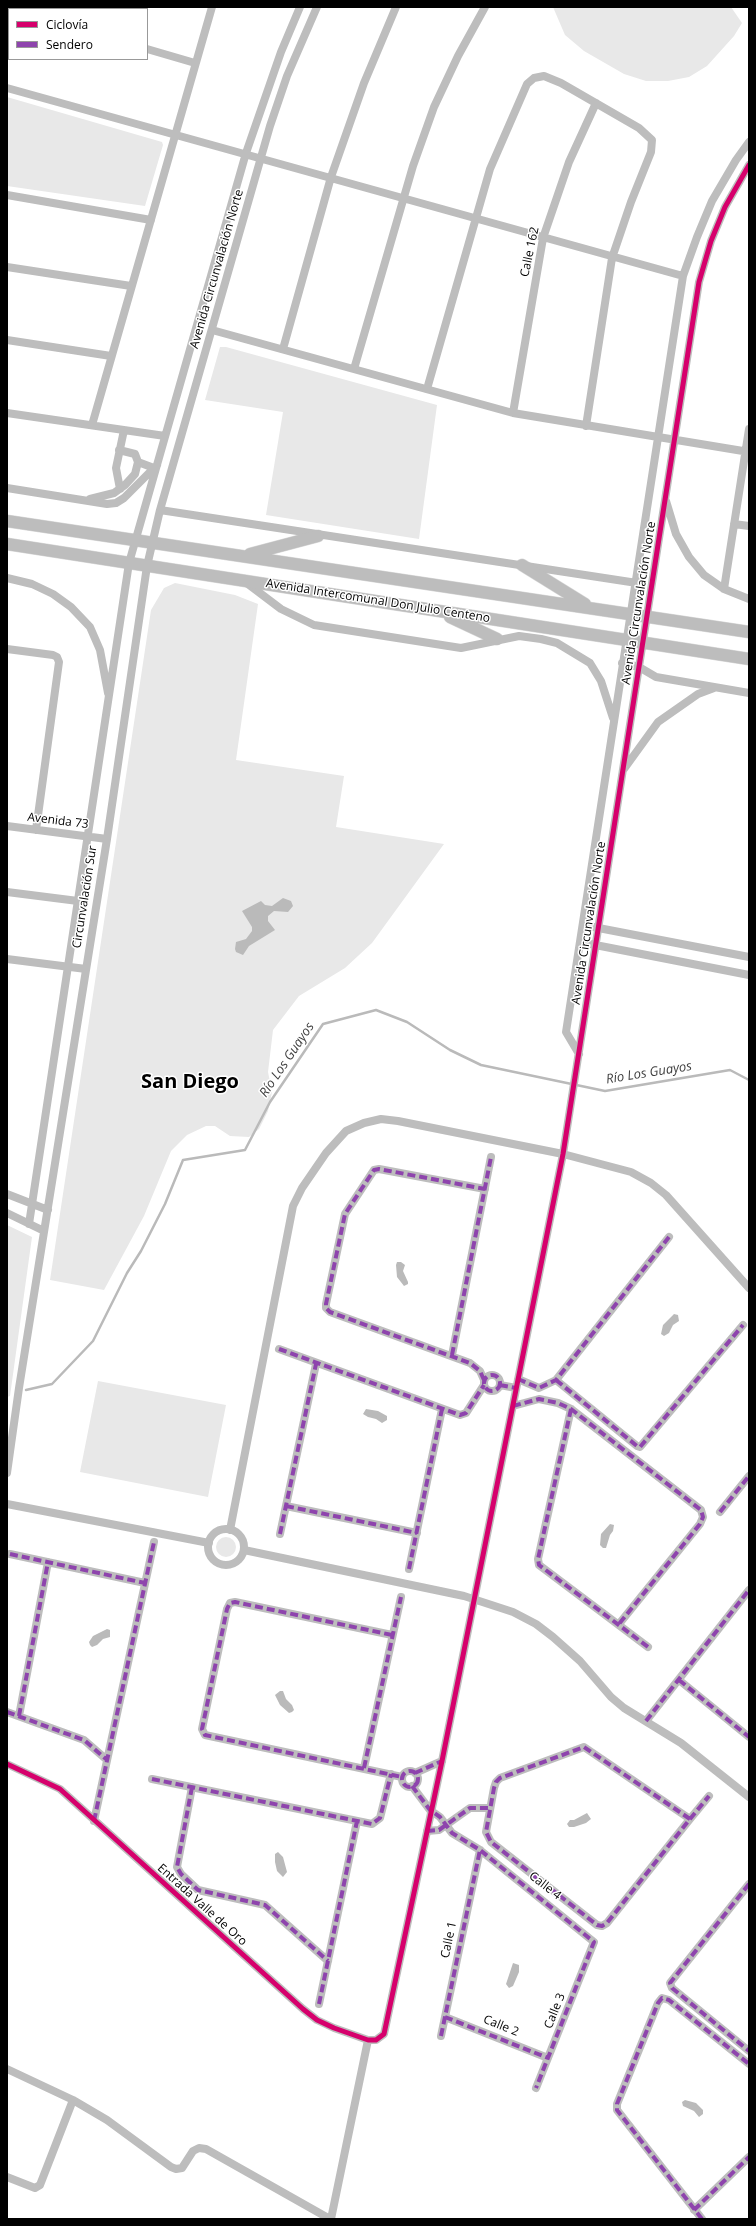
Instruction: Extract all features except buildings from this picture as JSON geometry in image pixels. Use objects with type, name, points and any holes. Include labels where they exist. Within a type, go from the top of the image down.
[{"type":"main road","name":"Avenida Intercomunal Don Julio Centeno","points":[[7,520],[136,538],[749,632]]},
{"type":"main road","points":[[245,555],[318,536]]},
{"type":"main road","name":"Avenida Intercomunal Don Julio Centeno","points":[[7,544],[242,579],[438,611],[626,638],[749,659]]},
{"type":"main road","points":[[522,565],[589,607]]},
{"type":"main road","points":[[438,611],[497,639]]},
{"type":"street","points":[[92,425],[212,7]]},
{"type":"street","name":"Avenida Circunvalación Norte","points":[[129,563],[246,153],[280,52],[300,7]]},
{"type":"street","name":"Avenida Circunvalación Norte","points":[[153,541],[160,510],[261,158],[287,76],[317,7]]},
{"type":"street","points":[[283,349],[331,178],[364,83],[396,7]]},
{"type":"street","points":[[354,369],[403,198],[434,107],[458,56],[485,7]]},
{"type":"street","points":[[148,49],[195,63]]},
{"type":"street","points":[[427,390],[475,218],[490,170],[527,84],[534,78],[544,76],[552,78],[639,128],[652,140],[652,152],[631,202],[612,258],[586,426]]},
{"type":"street","points":[[7,88],[175,135],[246,153],[612,258],[683,276]]},
{"type":"street","name":"Calle 162","points":[[513,413],[543,238],[569,162],[596,103]]},
{"type":"street","name":"Avenida Circunvalación Norte","points":[[579,1054],[566,1032],[622,663],[637,583],[683,276],[697,236],[712,201],[736,160],[749,142]]},
{"type":"street","name":"Avenida Circunvalación Norte","points":[[579,1054],[699,282],[711,241],[726,207],[749,165]]},
{"type":"street","points":[[7,195],[151,220]]},
{"type":"street","points":[[7,267],[131,286]]},
{"type":"street","points":[[212,330],[513,413],[747,452]]},
{"type":"street","points":[[7,340],[111,356]]},
{"type":"street","points":[[7,413],[165,436]]},
{"type":"street","points":[[724,589],[747,452],[749,429]]},
{"type":"street","points":[[120,489],[116,468],[124,430]]},
{"type":"street","points":[[84,500],[106,496],[120,489],[136,474],[138,462],[135,454],[120,450]]},
{"type":"street","points":[[138,462],[156,466]]},
{"type":"street","points":[[7,488],[107,504],[116,503],[124,498],[156,466]]},
{"type":"street","points":[[665,498],[676,534],[689,557],[704,575],[724,589],[749,599]]},
{"type":"street","points":[[160,510],[318,536],[637,583]]},
{"type":"street","points":[[734,524],[749,526]]},
{"type":"street","name":"Circunvalación Sur","points":[[44,1231],[107,839],[147,566],[153,541]]},
{"type":"street","name":"Circunvalación Sur","points":[[29,1224],[129,563]]},
{"type":"street","points":[[7,578],[32,584],[53,594],[71,607],[90,628],[100,650],[109,701]]},
{"type":"street","points":[[242,579],[271,603],[314,625],[461,648],[497,639],[528,636],[557,643],[576,653],[590,663],[601,681],[614,720]]},
{"type":"street","points":[[7,649],[57,657],[59,662],[36,830]]},
{"type":"street","points":[[622,663],[640,667],[656,677],[749,693]]},
{"type":"street","points":[[623,772],[658,722],[698,694],[715,688]]},
{"type":"street","name":"Avenida 73","points":[[7,826],[107,839]]},
{"type":"street","points":[[7,892],[78,901]]},
{"type":"street","points":[[583,925],[749,957]]},
{"type":"street","points":[[580,942],[749,975]]},
{"type":"street","points":[[7,959],[86,969]]},
{"type":"street","points":[[7,2069],[73,2100],[107,2120],[171,2167],[176,2169],[182,2168],[193,2151],[199,2148],[206,2149],[330,2219],[368,2040],[376,2040],[384,2034],[386,2027],[475,1599],[563,1154],[579,1054]]},
{"type":"street","points":[[230,1530],[293,1206],[302,1188],[331,1147],[346,1131],[364,1123],[381,1120],[406,1122],[563,1154],[631,1172],[651,1183],[666,1195],[749,1288]]},
{"type":"street","points":[[452,1355],[491,1157]]},
{"type":"street","points":[[279,1349],[316,1364],[460,1415],[466,1413],[484,1382],[490,1375],[499,1379],[500,1385],[496,1390],[490,1391],[484,1382],[474,1365],[452,1355],[330,1312],[326,1308],[345,1214],[374,1170],[379,1169],[485,1189]]},
{"type":"street","points":[[7,1194],[48,1210]]},
{"type":"street","points":[[7,1214],[44,1231],[7,1473]]},
{"type":"street","points":[[518,1379],[540,1388],[556,1380],[669,1237]]},
{"type":"street","points":[[556,1380],[640,1447],[743,1325]]},
{"type":"street","points":[[280,1534],[316,1364]]},
{"type":"street","points":[[500,1385],[516,1388]]},
{"type":"street","points":[[539,1399],[540,1388]]},
{"type":"street","points":[[513,1406],[539,1399],[558,1403],[572,1410],[701,1510],[703,1517],[700,1524],[619,1624]]},
{"type":"street","points":[[409,1569],[442,1409]]},
{"type":"street","points":[[572,1410],[538,1559],[539,1565],[648,1647]]},
{"type":"street","points":[[720,1512],[748,1481]]},
{"type":"street","points":[[7,1504],[208,1543]]},
{"type":"street","points":[[286,1506],[417,1533]]},
{"type":"street","points":[[219,1530],[230,1530],[240,1535],[244,1545],[244,1550],[242,1556],[234,1564],[223,1565],[217,1563],[210,1555],[208,1543],[219,1530]]},
{"type":"street","points":[[94,1821],[154,1542]]},
{"type":"street","points":[[244,1550],[475,1599],[501,1606],[536,1624],[580,1661],[612,1697],[624,1708],[681,1743],[749,1797]]},
{"type":"street","points":[[10,1554],[145,1583]]},
{"type":"street","points":[[19,1716],[48,1562]]},
{"type":"street","points":[[646,1721],[749,1590]]},
{"type":"street","points":[[364,1768],[400,1597]]},
{"type":"street","points":[[392,1635],[235,1602],[230,1603],[227,1609],[203,1732],[205,1735],[402,1777]]},
{"type":"street","points":[[679,1680],[749,1737]]},
{"type":"street","points":[[7,1712],[84,1740],[107,1760]]},
{"type":"street","points":[[690,1819],[584,1747],[500,1778],[496,1782],[489,1808],[486,1832],[491,1842],[597,1925],[602,1926],[709,1796]]},
{"type":"street","points":[[402,1777],[408,1771],[415,1774],[442,1761]]},
{"type":"street","name":"Entrada Valle de Oro","points":[[7,1764],[60,1789],[303,2009],[334,2028],[368,2040]]},
{"type":"street","points":[[152,1779],[372,1824],[380,1818],[392,1774]]},
{"type":"street","points":[[402,1777],[405,1785],[412,1786],[417,1781],[415,1774]]},
{"type":"street","name":"Calle 4","points":[[412,1786],[430,1810],[440,1817],[452,1833],[480,1850],[594,1942]]},
{"type":"street","points":[[192,1787],[177,1867],[181,1874],[198,1890],[265,1905],[328,1961]]},
{"type":"street","points":[[427,1831],[439,1830],[445,1824],[470,1808],[489,1808]]},
{"type":"street","points":[[319,2004],[358,1821]]},
{"type":"street","name":"Calle 1","points":[[441,2036],[480,1850]]},
{"type":"street","points":[[749,1884],[670,1983],[672,1988],[749,2050]]},
{"type":"street","name":"Calle 3","points":[[536,2088],[594,1942]]},
{"type":"street","points":[[702,2219],[617,2110],[617,2104],[658,2003],[662,1998],[669,2000],[749,2064]]},
{"type":"street","name":"Calle 2","points":[[445,2017],[548,2058]]},
{"type":"street","points":[[7,2177],[35,2188],[40,2185],[73,2100]]},
{"type":"street","points":[[694,2210],[749,2157]]},
{"type":"shaded area","points":[[553,7],[731,7],[742,23],[734,36],[707,66],[689,77],[668,81],[646,81],[624,74],[584,51],[565,35]]},
{"type":"shaded area","points":[[7,97],[162,142],[163,145],[145,206],[7,186]]},
{"type":"shaded area","points":[[220,347],[226,347],[437,405],[419,539],[266,515],[283,412],[205,400]]},
{"type":"shaded area","points":[[175,583],[235,595],[258,604],[236,760],[344,776],[336,827],[444,844],[372,943],[345,968],[299,996],[273,1030],[268,1072],[272,1092],[268,1111],[259,1129],[249,1137],[230,1136],[215,1126],[206,1126],[187,1135],[171,1151],[144,1216],[104,1290],[50,1280],[151,610],[164,588]]},
{"type":"shaded area","points":[[283,898],[291,901],[293,906],[288,912],[274,911],[268,916],[268,921],[275,930],[249,946],[243,955],[236,952],[236,942],[246,939],[252,931],[252,927],[242,911],[261,901],[265,905],[272,906]]},
{"type":"shaded area","points":[[7,1225],[32,1237],[10,1396],[7,1397]]},
{"type":"shaded area","points":[[397,1262],[401,1262],[405,1265],[403,1271],[408,1284],[404,1286],[397,1277]]},
{"type":"shaded area","points":[[674,1314],[678,1315],[679,1321],[673,1325],[669,1333],[664,1336],[661,1334],[663,1325]]},
{"type":"shaded area","points":[[98,1381],[226,1405],[208,1497],[80,1472]]},
{"type":"shaded area","points":[[366,1409],[378,1411],[387,1416],[387,1420],[382,1423],[376,1419],[368,1417],[363,1414]]},
{"type":"shaded area","points":[[610,1524],[614,1525],[613,1531],[610,1535],[606,1548],[603,1548],[600,1545],[601,1534]]},
{"type":"shaded area","points":[[226,1537],[233,1540],[236,1547],[233,1554],[226,1557],[219,1554],[216,1547],[219,1540]]},
{"type":"shaded area","points":[[107,1629],[110,1630],[110,1637],[103,1639],[97,1645],[92,1647],[89,1642],[93,1636]]},
{"type":"shaded area","points":[[280,1691],[283,1691],[286,1699],[292,1705],[294,1710],[292,1712],[289,1713],[280,1705],[275,1695]]},
{"type":"shaded area","points":[[587,1813],[591,1819],[586,1823],[574,1827],[569,1827],[567,1824],[570,1820],[574,1820]]},
{"type":"shaded area","points":[[278,1852],[283,1857],[287,1872],[283,1877],[277,1871],[275,1862],[275,1854]]},
{"type":"shaded area","points":[[513,1963],[519,1965],[519,1972],[513,1986],[509,1988],[506,1984]]},
{"type":"shaded area","points":[[685,2100],[696,2103],[703,2110],[703,2114],[699,2117],[694,2111],[683,2106],[682,2102]]},
{"type":"waterway","name":"Río Los Guayos","points":[[26,1390],[52,1384],[93,1341],[127,1273],[141,1251],[165,1204],[183,1160],[245,1150],[270,1102],[323,1024],[376,1010],[407,1022],[450,1050],[481,1065],[605,1091],[730,1070],[749,1080]]},
{"type":"marked path","points":[[452,1355],[491,1157]]},
{"type":"marked path","points":[[484,1380],[480,1371],[470,1363],[330,1312],[326,1308],[326,1304],[345,1214],[374,1170],[379,1169],[485,1189]]},
{"type":"marked path","points":[[518,1379],[539,1388],[556,1380],[669,1237]]},
{"type":"marked path","points":[[556,1380],[640,1447],[743,1325]]},
{"type":"marked path","points":[[279,1349],[460,1415],[466,1413],[484,1385]]},
{"type":"marked path","points":[[280,1534],[316,1364]]},
{"type":"marked path","points":[[492,1375],[498,1377],[500,1383],[498,1389],[492,1391],[486,1389],[484,1383],[486,1377],[492,1375]]},
{"type":"marked path","points":[[500,1385],[516,1388]]},
{"type":"marked path","points":[[513,1406],[539,1399],[558,1403],[571,1409],[701,1510],[703,1517],[700,1524],[619,1624]]},
{"type":"marked path","points":[[409,1569],[442,1409]]},
{"type":"marked path","points":[[571,1409],[538,1559],[539,1565],[648,1647]]},
{"type":"marked path","points":[[720,1512],[749,1476]]},
{"type":"marked path","points":[[286,1506],[417,1533]]},
{"type":"marked path","points":[[94,1821],[154,1542]]},
{"type":"marked path","points":[[10,1554],[145,1583]]},
{"type":"marked path","points":[[19,1716],[48,1562]]},
{"type":"marked path","points":[[646,1721],[749,1590]]},
{"type":"marked path","points":[[364,1768],[401,1597]]},
{"type":"marked path","points":[[392,1635],[235,1602],[230,1603],[227,1609],[202,1729],[205,1735],[402,1777]]},
{"type":"marked path","points":[[679,1680],[749,1737]]},
{"type":"marked path","points":[[7,1712],[84,1740],[107,1760]]},
{"type":"marked path","points":[[690,1819],[584,1747],[500,1778],[496,1782],[494,1788],[486,1832],[491,1842],[597,1925],[602,1926],[607,1923],[709,1796]]},
{"type":"marked path","points":[[415,1773],[442,1761]]},
{"type":"marked path","points":[[410,1771],[417,1776],[418,1779],[413,1786],[410,1787],[403,1782],[402,1779],[407,1772],[410,1771]]},
{"type":"marked path","points":[[152,1779],[372,1824],[380,1818],[391,1774]]},
{"type":"marked path","points":[[412,1786],[430,1810],[440,1817],[452,1833],[480,1850],[594,1942],[536,2088]]},
{"type":"marked path","points":[[192,1787],[177,1867],[181,1874],[198,1890],[265,1905],[328,1961]]},
{"type":"marked path","points":[[427,1831],[439,1830],[470,1808],[489,1808]]},
{"type":"marked path","points":[[319,2004],[357,1821]]},
{"type":"marked path","points":[[441,2036],[480,1850]]},
{"type":"marked path","points":[[749,1884],[670,1983],[672,1988],[749,2051]]},
{"type":"marked path","points":[[702,2219],[617,2110],[617,2104],[658,2003],[662,1998],[669,2000],[749,2064]]},
{"type":"marked path","points":[[445,2017],[548,2058]]},
{"type":"marked path","points":[[694,2210],[749,2157]]},
{"type":"cycle path","points":[[7,1764],[60,1789],[317,2020],[334,2028],[368,2040],[376,2040],[384,2034],[442,1761],[563,1154],[699,282],[711,241],[725,207],[749,165]]},
{"type":"district","name":"San Diego","points":[[190,1082]]}]
